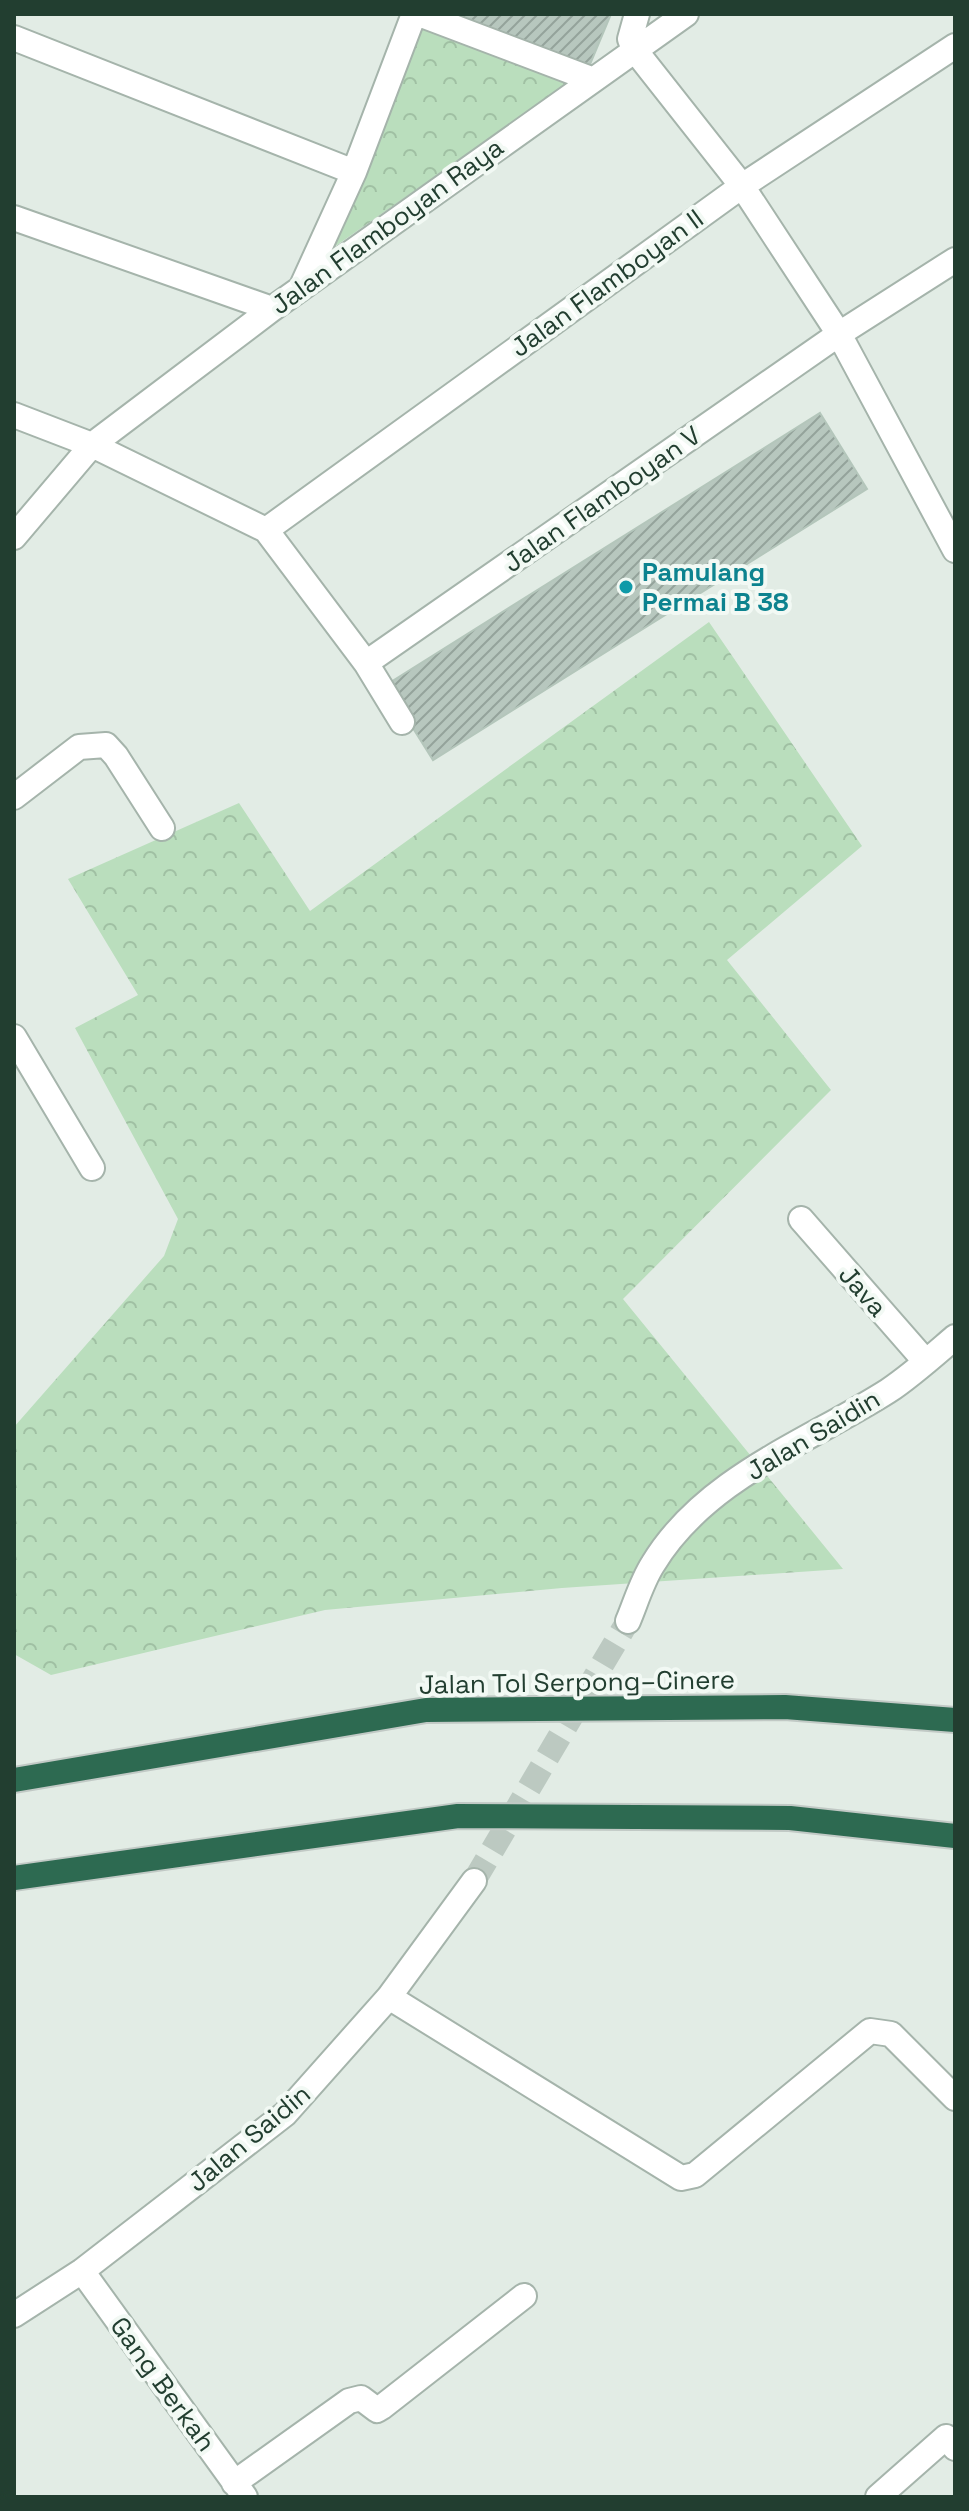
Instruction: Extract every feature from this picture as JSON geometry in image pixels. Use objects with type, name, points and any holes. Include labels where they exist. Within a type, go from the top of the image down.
[{"type":"highway","name":"Jalan Tol Serpong–Cinere","points":[[14,1780],[426,1710],[785,1707],[955,1720]]},
{"type":"highway","points":[[14,1878],[458,1816],[790,1818],[955,1836]]},
{"type":"street","points":[[301,288],[354,172],[416,14],[591,79]]},
{"type":"street","points":[[637,14],[630,39],[634,49],[742,186],[839,334],[955,550]]},
{"type":"street","name":"Jalan Flamboyan Raya","points":[[14,537],[92,445],[272,309],[686,14]]},
{"type":"street","points":[[14,38],[354,172]]},
{"type":"street","name":"Jalan Flamboyan II","points":[[266,530],[742,186],[955,46]]},
{"type":"street","points":[[14,218],[272,309]]},
{"type":"street","name":"Jalan Flamboyan V","points":[[366,663],[839,334],[955,260]]},
{"type":"street","points":[[14,415],[92,445],[266,530],[366,663],[402,722]]},
{"type":"street","points":[[14,797],[79,747],[106,745],[162,828]]},
{"type":"street","points":[[14,1037],[92,1168]]},
{"type":"street","name":"Java","points":[[801,1219],[926,1362]]},
{"type":"street","name":"Jalan Saidin","points":[[628,1621],[652,1565],[671,1540],[711,1501],[776,1451],[888,1391],[955,1337]]},
{"type":"street","name":"Jalan Saidin","points":[[14,2315],[82,2271],[285,2114],[389,1997],[474,1881]]},
{"type":"street","points":[[389,1997],[681,2178],[695,2175],[870,2031],[891,2034],[955,2098]]},
{"type":"street","name":"Gang Berkah","points":[[82,2271],[240,2490]]},
{"type":"street","points":[[240,2490],[349,2401],[361,2398],[377,2410],[524,2296]]},
{"type":"street","points":[[878,2497],[952,2438]]},
{"type":"green space","points":[[427,17],[580,75],[327,252]]},
{"type":"green space","points":[[709,622],[862,846],[727,960],[831,1090],[623,1299],[843,1569],[562,1588],[325,1610],[51,1675],[14,1654],[14,1427],[164,1256],[178,1219],[75,1028],[138,995],[68,879],[239,803],[310,911]]},
{"type":"building","points":[[436,14],[611,14],[586,74]]},
{"type":"building","name":"Pamulang Permai B 38","points":[[820,413],[867,489],[433,760],[386,685]]},
{"type":"tunnel","points":[[474,1881],[628,1621]]},
{"type":"place","name":"Pamulang Permai B 38","points":[[626,587]]}]
